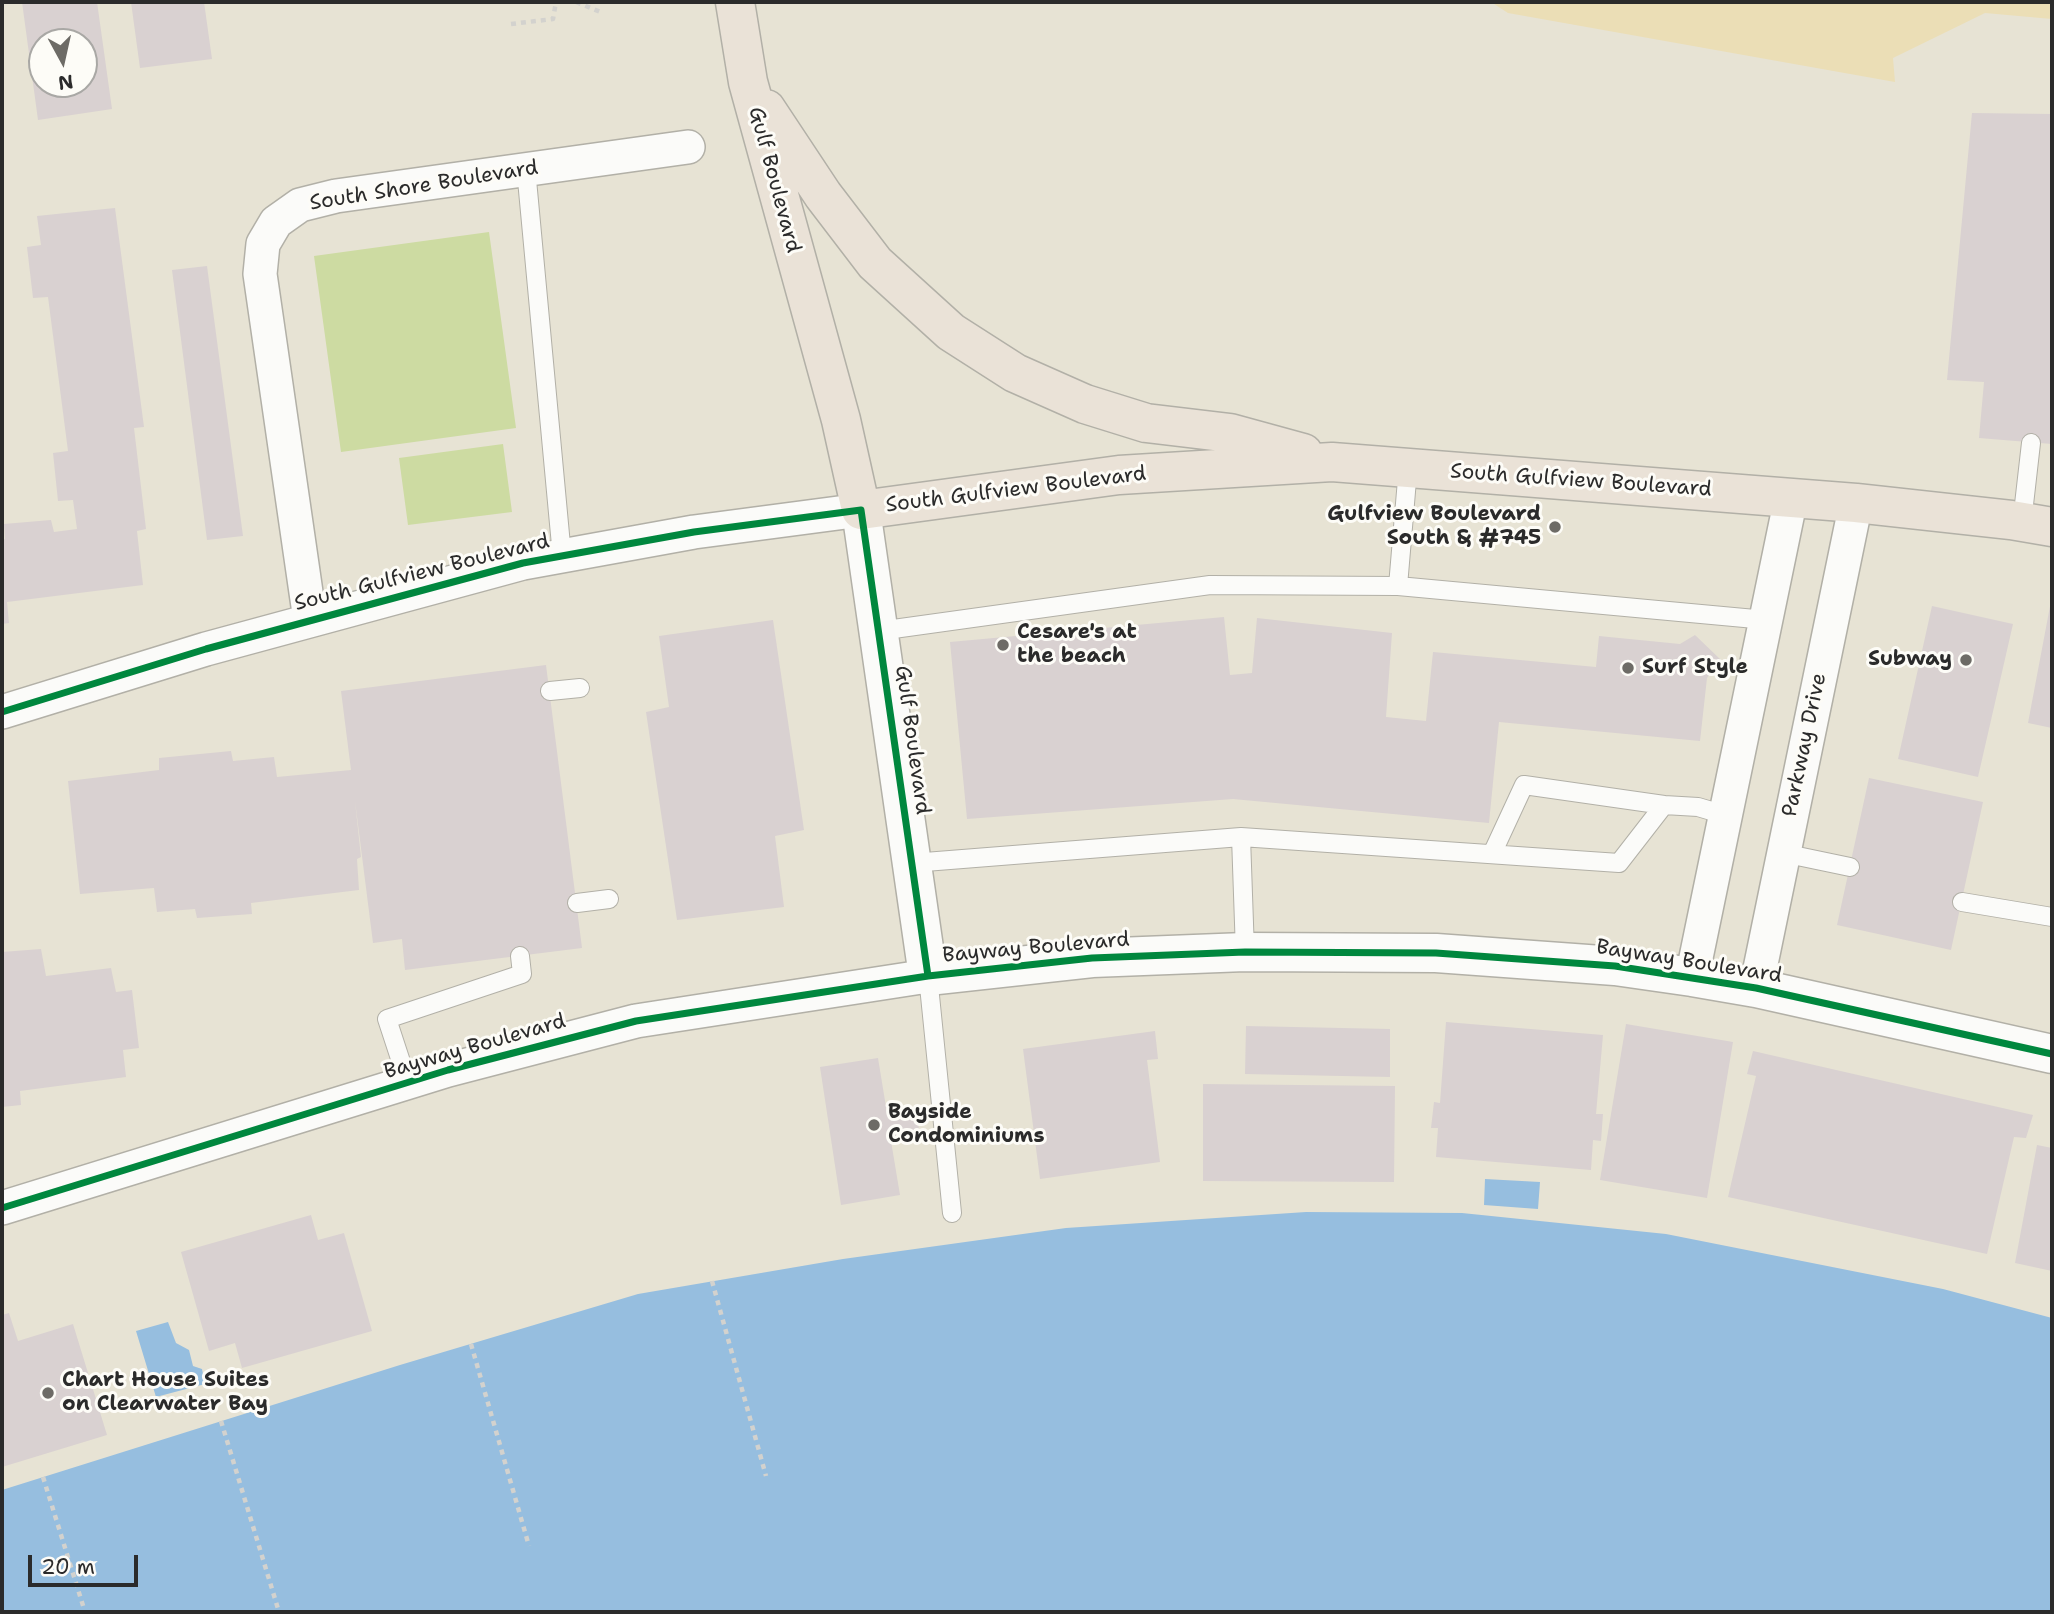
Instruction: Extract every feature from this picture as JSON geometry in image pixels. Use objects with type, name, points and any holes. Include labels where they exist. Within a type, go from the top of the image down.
[{"type":"main road","name":"Gulf Boulevard","points":[[735,2],[748,82],[841,420],[861,510]]},
{"type":"main road","points":[[748,82],[823,195],[875,263],[951,332],[1015,373],[1085,404],[1146,423],[1230,433],[1332,462]]},
{"type":"main road","name":"South Gulfview Boulevard","points":[[861,510],[1119,475],[1332,462],[1856,503],[2037,525]]},
{"type":"street","name":"South Shore Boulevard","points":[[310,620],[260,274],[263,244],[276,222],[300,205],[336,196],[688,147]]},
{"type":"street","points":[[1692,977],[1791,498]]},
{"type":"street","name":"Parkway Drive","points":[[1756,988],[1856,503]]},
{"type":"street","name":"South Gulfview Boulevard","points":[[2,712],[310,620],[523,563],[694,532],[861,510]]},
{"type":"street","name":"Gulf Boulevard","points":[[861,510],[928,976]]},
{"type":"street","name":"Bayway Boulevard","points":[[2,1209],[408,1083],[636,1021],[928,976],[1092,957],[1245,952],[1436,953],[1615,966],[1756,988],[2052,1054]]},
{"type":"lane","points":[[539,168],[562,556]]},
{"type":"lane","points":[[2031,443],[2037,525]]},
{"type":"lane","points":[[1398,586],[1408,468]]},
{"type":"lane","points":[[879,631],[1210,585],[1398,586],[1766,620]]},
{"type":"lane","points":[[550,691],[580,688]]},
{"type":"lane","points":[[1492,854],[1524,785],[1699,807],[1725,815]]},
{"type":"lane","points":[[912,863],[1241,837],[1619,863],[1664,804]]},
{"type":"lane","points":[[1241,837],[1245,952]]},
{"type":"lane","points":[[1783,853],[1850,867]]},
{"type":"lane","points":[[577,903],[609,899]]},
{"type":"lane","points":[[1962,902],[2052,917]]},
{"type":"lane","points":[[408,1083],[387,1019],[522,974],[520,956]]},
{"type":"lane","points":[[928,976],[952,1213]]},
{"type":"path","points":[[511,24],[553,19],[556,2]]},
{"type":"path","points":[[576,2],[603,13]]},
{"type":"path","points":[[712,1281],[766,1476]]},
{"type":"path","points":[[471,1344],[529,1546]]},
{"type":"path","points":[[221,1421],[279,1612]]},
{"type":"path","points":[[43,1477],[85,1612]]},
{"type":"green space","points":[[489,232],[516,428],[341,452],[314,256]]},
{"type":"green space","points":[[503,444],[512,512],[408,525],[399,458]]},
{"type":"sand","points":[[1491,2],[2052,2],[2052,19],[1985,13],[1893,58],[1895,82],[1508,13]]},
{"type":"water","points":[[1485,1179],[1540,1182],[1538,1209],[1484,1205]]},
{"type":"water","points":[[1306,1212],[1462,1213],[1666,1234],[1943,1289],[2052,1318],[2052,1612],[2,1612],[2,1490],[400,1365],[638,1294],[843,1259],[1066,1228]]},
{"type":"water","points":[[168,1322],[176,1343],[189,1350],[193,1366],[202,1369],[205,1384],[156,1397],[136,1331]]},
{"type":"building","points":[[22,2],[97,2],[112,109],[38,120],[35,98],[98,98],[98,28],[28,28],[28,46]]},
{"type":"building","points":[[131,2],[204,2],[212,59],[140,68]]},
{"type":"building","points":[[1972,113],[2052,114],[2052,444],[1979,438],[1984,382],[1947,380]]},
{"type":"building","points":[[115,208],[144,427],[134,428],[146,529],[137,531],[143,585],[7,602],[9,623],[2,624],[4,524],[51,520],[54,532],[77,529],[73,500],[58,501],[53,453],[68,451],[48,297],[33,298],[27,247],[41,245],[37,216]]},
{"type":"building","points":[[207,266],[243,536],[207,540],[172,270]]},
{"type":"building","points":[[2052,601],[2052,728],[2028,723]]},
{"type":"building","points":[[1932,606],[2013,624],[1978,777],[1898,759]]},
{"type":"building","points":[[1224,617],[1230,675],[1252,673],[1257,618],[1392,633],[1386,717],[1426,721],[1433,652],[1596,667],[1599,636],[1680,644],[1695,635],[1721,660],[1707,678],[1700,741],[1499,722],[1489,823],[1233,799],[967,819],[950,642]]},
{"type":"building","points":[[773,620],[804,830],[775,836],[784,907],[677,920],[646,712],[669,707],[659,636]]},
{"type":"building","points":[[546,665],[582,948],[405,970],[402,939],[373,943],[355,801],[361,857],[357,859],[359,890],[251,903],[252,914],[197,918],[195,909],[157,912],[154,888],[80,894],[68,781],[159,770],[159,758],[231,751],[233,761],[274,757],[277,777],[351,770],[341,691]]},
{"type":"building","points":[[1869,778],[1983,802],[1951,950],[1837,925]]},
{"type":"building","points":[[41,949],[46,976],[111,968],[116,992],[132,990],[139,1048],[123,1050],[126,1077],[20,1091],[21,1105],[2,1107],[2,952]]},
{"type":"building","points":[[1446,1022],[1603,1035],[1596,1114],[1603,1114],[1601,1141],[1593,1140],[1591,1170],[1436,1157],[1438,1128],[1431,1128],[1434,1102],[1440,1103]]},
{"type":"building","points":[[1626,1024],[1733,1042],[1707,1198],[1600,1180]]},
{"type":"building","points":[[1246,1026],[1390,1029],[1390,1077],[1245,1074]]},
{"type":"building","points":[[1155,1031],[1158,1059],[1147,1060],[1160,1162],[1040,1179],[1023,1049]]},
{"type":"building","points":[[1753,1051],[2033,1115],[2026,1138],[2014,1137],[1987,1254],[1728,1197],[1756,1076],[1747,1074]]},
{"type":"building","name":"Bayside Condominiums","points":[[878,1058],[887,1113],[916,1109],[920,1136],[891,1141],[900,1195],[841,1205],[820,1067]]},
{"type":"building","points":[[1203,1084],[1395,1086],[1394,1182],[1203,1181]]},
{"type":"building","points":[[2037,1145],[2052,1148],[2052,1271],[2015,1263]]},
{"type":"building","points":[[311,1215],[318,1240],[344,1233],[372,1331],[242,1368],[235,1343],[209,1351],[181,1252]]},
{"type":"building","name":"Chart House Suites on Clearwater Bay","points":[[9,1313],[18,1341],[73,1324],[107,1435],[2,1467],[2,1315]]},
{"type":"cycle path","points":[[2,712],[206,649],[523,563],[694,532],[861,510],[928,976]]},
{"type":"cycle path","points":[[2,1208],[448,1070],[636,1021],[928,976],[1092,958],[1245,952],[1436,953],[1615,966],[1756,988],[2052,1054]]},
{"type":"place","name":"Gulfview Boulevard South & #745","points":[[1555,527]]},
{"type":"place","name":"Cesare's at the beach","points":[[1003,645]]},
{"type":"place","name":"Subway","points":[[1966,660]]},
{"type":"place","name":"Surf Style","points":[[1628,668]]},
{"type":"place","name":"Bayside Condominiums","points":[[874,1125]]},
{"type":"place","name":"Chart House Suites on Clearwater Bay","points":[[48,1393]]}]
